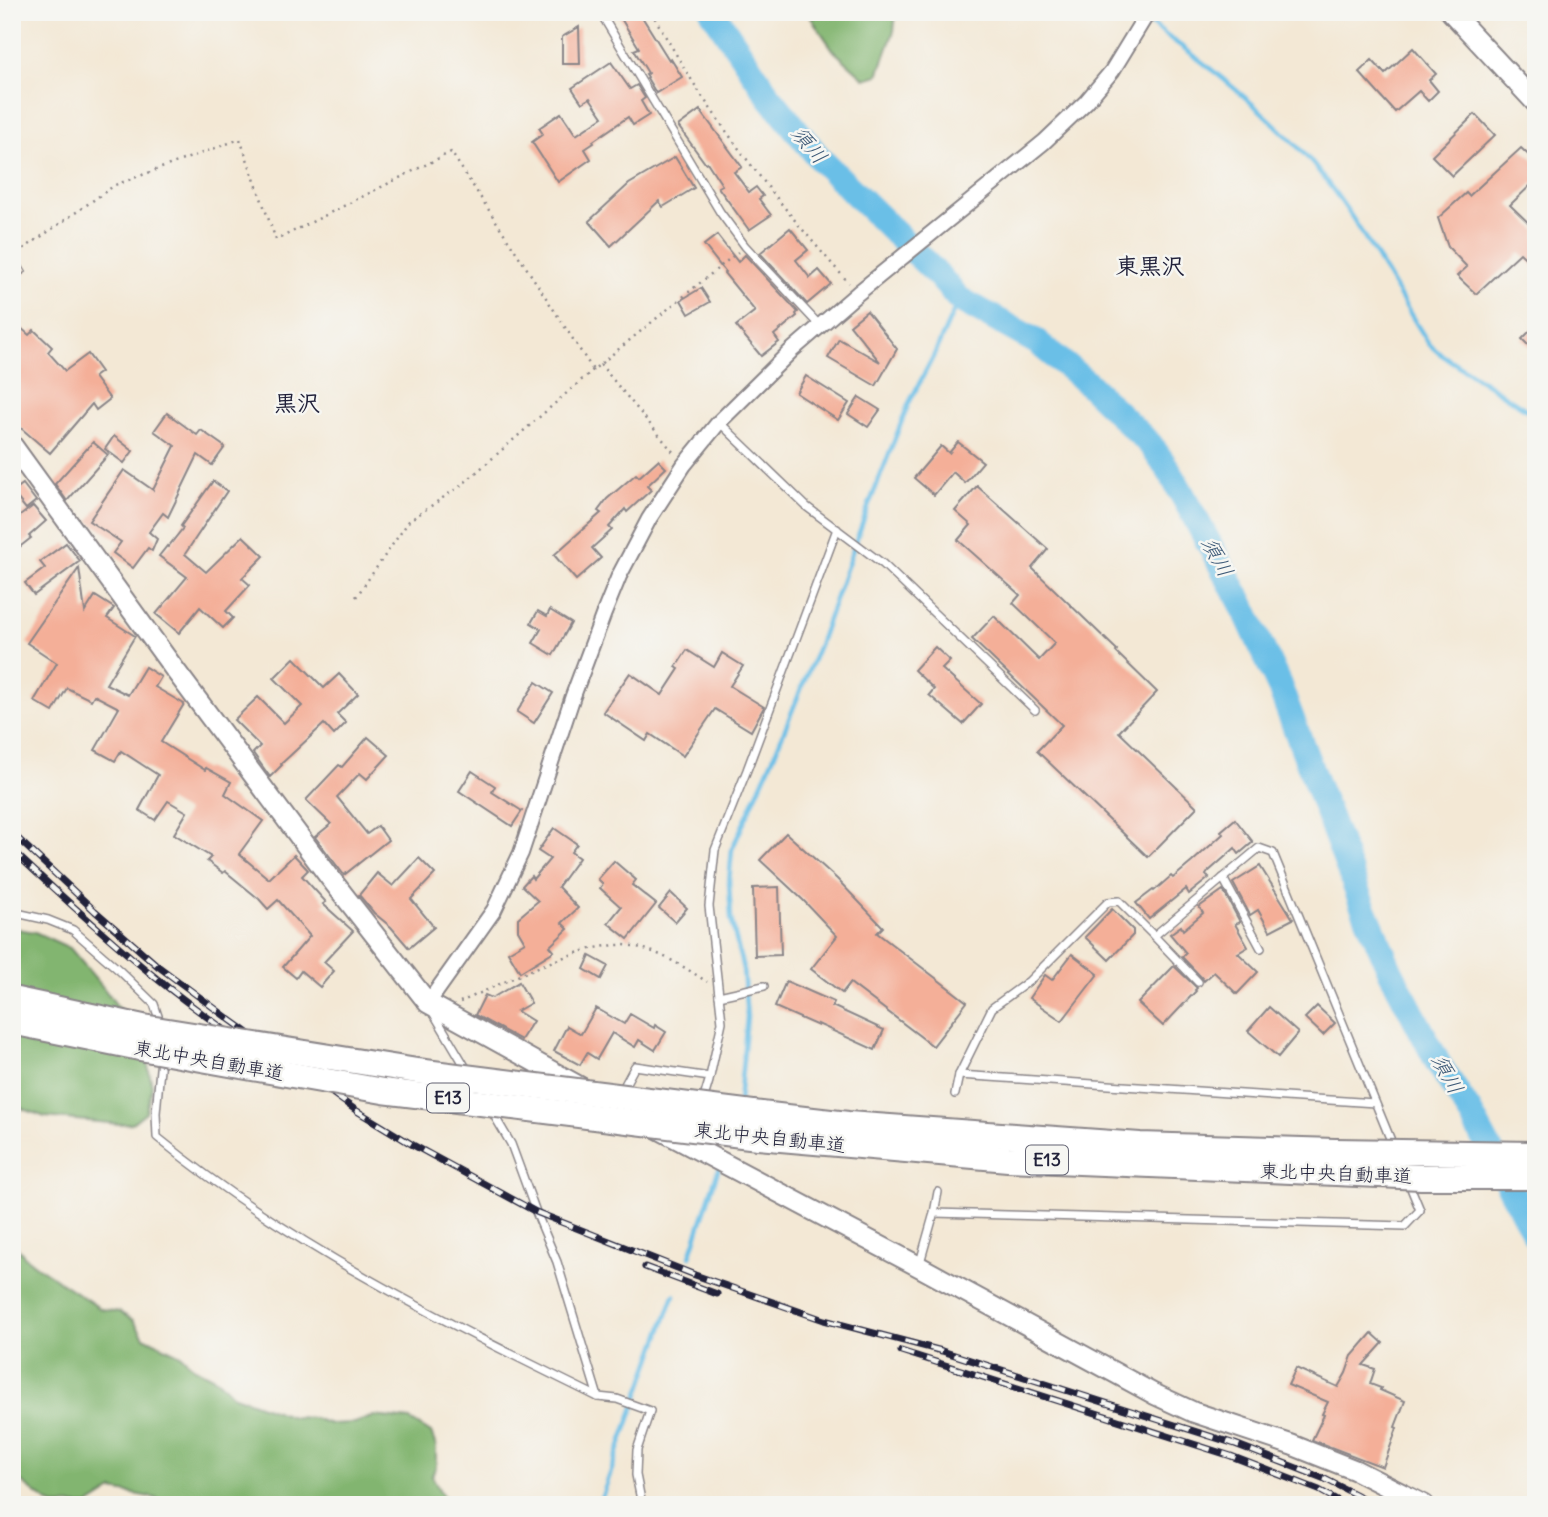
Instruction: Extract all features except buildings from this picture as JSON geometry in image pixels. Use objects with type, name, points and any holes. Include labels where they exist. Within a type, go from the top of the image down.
[{"type":"highway","name":"東北中央自動車道","points":[[12,999],[152,1039]]},
{"type":"highway","name":"東北中央自動車道","points":[[12,1022],[417,1071],[759,1126],[848,1124],[1336,1162],[1421,1177],[1536,1177]]},
{"type":"highway","points":[[1413,1153],[1536,1145]]},
{"type":"highway","name":"東北中央自動車道","points":[[1336,1162],[1413,1153],[1536,1154]]},
{"type":"street","points":[[435,1007],[494,910],[521,853],[573,696],[614,589],[649,519],[684,465],[719,422],[782,360],[858,293],[1044,142],[1086,102],[1112,71],[1148,12]]},
{"type":"street","points":[[1451,12],[1536,103]]},
{"type":"street","points":[[12,445],[322,868],[435,1007],[1154,1394],[1193,1412],[1292,1445],[1355,1470],[1424,1505]]},
{"type":"lane","points":[[600,12],[720,212],[746,246],[820,327]]},
{"type":"lane","points":[[719,422],[807,507],[883,564],[1035,710]]},
{"type":"lane","points":[[691,1146],[722,1022],[709,906],[715,850],[837,529]]},
{"type":"lane","points":[[934,1213],[1405,1226],[1420,1210],[1273,853],[1259,848],[1154,936]]},
{"type":"lane","points":[[1223,878],[1261,948]]},
{"type":"lane","points":[[955,1094],[959,1074],[992,1009],[1029,981],[1108,902],[1119,901],[1198,982]]},
{"type":"lane","points":[[12,912],[48,920],[73,930],[154,1004],[152,1039],[157,1137],[176,1152],[277,1225],[360,1275],[598,1398],[617,1399],[650,1411],[637,1450],[636,1475],[642,1505]]},
{"type":"lane","points":[[719,992],[763,986]]},
{"type":"lane","points":[[435,1007],[477,1085]]},
{"type":"lane","points":[[614,1105],[635,1066],[710,1077]]},
{"type":"lane","points":[[959,1074],[1375,1103]]},
{"type":"lane","points":[[483,1097],[511,1144],[557,1262],[598,1398]]},
{"type":"lane","points":[[918,1266],[939,1192]]},
{"type":"path","points":[[652,12],[701,95],[742,152],[815,246],[858,293]]},
{"type":"path","points":[[12,257],[115,185],[240,139],[276,240],[452,152],[593,370]]},
{"type":"path","points":[[356,597],[408,521],[463,484],[600,364],[746,246]]},
{"type":"path","points":[[600,364],[684,465]]},
{"type":"path","points":[[435,1007],[562,957],[601,947],[625,945],[651,951],[691,971],[719,992]]},
{"type":"green space","points":[[807,12],[896,12],[894,31],[878,75],[865,79],[834,51]]},
{"type":"green space","points":[[12,928],[35,932],[70,948],[143,1040],[152,1086],[146,1112],[132,1123],[45,1117],[12,1107]]},
{"type":"green space","points":[[12,1242],[35,1265],[101,1309],[119,1312],[133,1320],[144,1337],[181,1355],[193,1367],[218,1380],[232,1395],[292,1417],[314,1418],[330,1424],[355,1423],[374,1416],[410,1420],[431,1433],[436,1446],[436,1466],[432,1476],[442,1495],[457,1505],[167,1505],[155,1498],[113,1490],[89,1505],[49,1503],[12,1475]]},
{"type":"waterway","name":"須川","points":[[713,12],[769,96],[820,159],[959,299],[1037,342],[1086,382],[1150,444],[1170,472],[1241,602],[1279,685],[1362,904],[1391,972],[1438,1063],[1469,1111],[1536,1236]]},
{"type":"waterway","points":[[1146,18],[1258,109],[1316,167],[1367,241],[1429,344],[1536,416]]},
{"type":"waterway","points":[[739,1102],[747,1017],[743,969],[731,919],[729,882],[732,849],[819,645],[909,403],[959,299]]},
{"type":"waterway","points":[[690,1256],[719,1167]]},
{"type":"waterway","points":[[599,1505],[674,1295]]},
{"type":"railway","points":[[12,833],[159,967],[229,1019],[357,1111],[536,1212],[695,1275],[824,1320],[942,1351],[1235,1444],[1325,1479],[1376,1505]]},
{"type":"railway","points":[[12,850],[83,916],[156,978],[286,1072]]},
{"type":"railway","points":[[645,1267],[717,1294]]},
{"type":"railway","points":[[901,1351],[1231,1456],[1319,1490],[1346,1505]]},
{"type":"district","name":"東黒沢","points":[[1150,266]]},
{"type":"district","name":"黒沢","points":[[297,403]]}]
